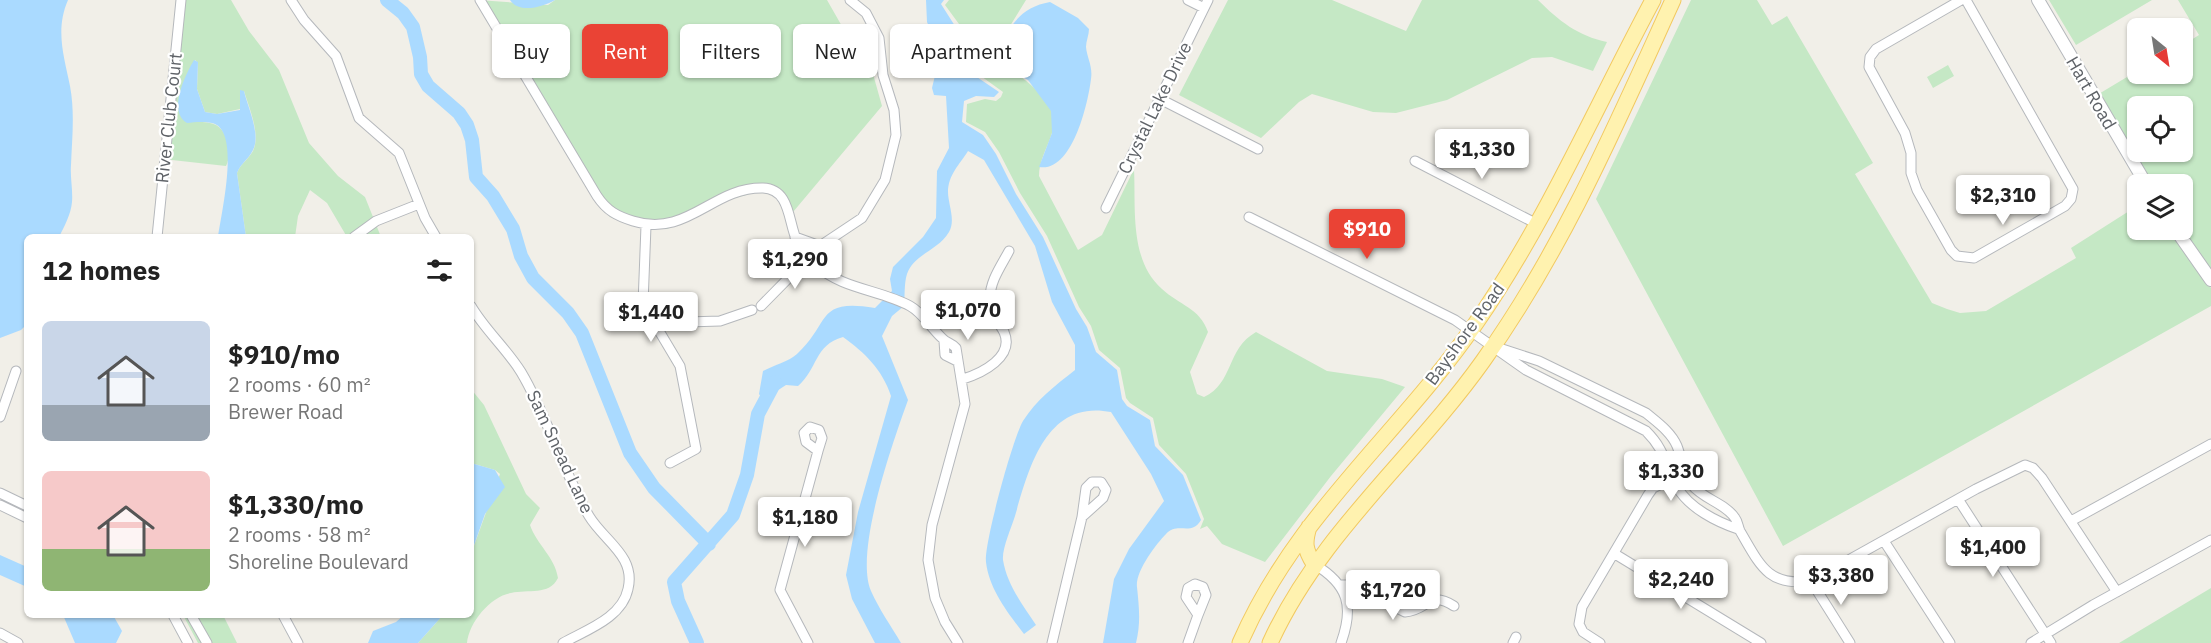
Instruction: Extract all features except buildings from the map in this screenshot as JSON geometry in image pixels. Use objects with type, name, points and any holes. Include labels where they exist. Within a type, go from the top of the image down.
[{"type":"main road","name":"Bayshore Road","points":[[1240,643],[1274,576],[1309,524],[1410,408],[1471,330],[1507,276],[1537,224],[1653,0]]},
{"type":"main road","name":"Bayshore Road","points":[[1270,643],[1314,564],[1352,516],[1439,416],[1522,304],[1572,217],[1673,0]]},
{"type":"main road","points":[[1631,41],[1650,50]]},
{"type":"main road","points":[[1309,524],[1304,543],[1306,553],[1314,564]]},
{"type":"street","name":"River Club Court","points":[[157,234],[181,0]]},
{"type":"street","points":[[291,0],[304,20],[336,56],[359,118],[399,153],[419,204],[434,234]]},
{"type":"street","points":[[480,0],[603,204],[617,216],[646,226],[671,225],[718,200],[761,188],[770,189],[785,201],[795,237],[815,264],[830,274],[917,310],[944,341],[945,355],[957,361],[963,379],[963,414],[932,525],[928,560],[935,598],[945,622],[958,643]]},
{"type":"street","points":[[655,323],[720,321],[756,308],[820,246],[854,225],[873,203],[885,180],[896,135],[894,110],[883,75],[879,38],[866,13],[850,0]]},
{"type":"street","name":"Crystal Lake Drive","points":[[1106,208],[1206,4],[1188,0]]},
{"type":"street","points":[[1961,0],[1876,49],[1870,57],[1869,67],[1905,133],[1911,153],[1911,173],[1917,190],[1951,250],[1965,258],[1974,258],[2065,206],[2071,199],[2073,189],[1966,0]]},
{"type":"street","name":"Hart Road","points":[[2038,0],[2140,174]]},
{"type":"street","points":[[1160,99],[1258,148]]},
{"type":"street","points":[[1415,161],[1537,224]]},
{"type":"street","points":[[358,234],[376,221],[419,204]]},
{"type":"street","points":[[1250,217],[1471,330],[1526,370],[1646,431],[1660,445],[1683,496],[1725,525],[1738,529]]},
{"type":"street","points":[[646,226],[643,304],[680,366],[696,449],[670,464]]},
{"type":"street","points":[[795,237],[820,246]]},
{"type":"street","points":[[2183,240],[2211,280]]},
{"type":"street","points":[[963,379],[987,368],[1005,349],[1006,340],[993,315],[990,298],[994,280],[1009,251]]},
{"type":"street","name":"Sam Snead Lane","points":[[474,310],[521,372],[571,482],[590,517],[621,552],[629,570],[628,588],[616,611],[563,643]]},
{"type":"street","points":[[1493,346],[1539,361],[1646,413],[1661,425],[1674,441],[1685,473],[1699,492],[1736,519],[1738,529],[1771,576],[1787,582],[1811,581],[1958,499],[2025,465],[2033,468],[2042,478],[2117,592]]},
{"type":"street","points":[[0,417],[16,370]]},
{"type":"street","points":[[2071,521],[2211,444]]},
{"type":"street","points":[[808,643],[780,590],[818,452]]},
{"type":"street","points":[[1600,643],[1583,632],[1579,624],[1579,615],[1653,488],[1685,473]]},
{"type":"street","points":[[0,493],[24,505]]},
{"type":"street","points":[[1958,499],[2051,643]]},
{"type":"street","points":[[0,505],[24,517]]},
{"type":"street","points":[[1052,643],[1082,517]]},
{"type":"street","points":[[2031,643],[2211,540]]},
{"type":"street","points":[[1884,541],[1950,643]]},
{"type":"street","points":[[1615,554],[1761,643]]},
{"type":"street","points":[[1314,564],[1339,585],[1350,613],[1341,643]]},
{"type":"street","points":[[1811,581],[1850,643]]},
{"type":"street","points":[[1339,585],[1352,585],[1405,612],[1414,611],[1433,599],[1442,599],[1454,606]]},
{"type":"street","points":[[1188,643],[1198,615]]},
{"type":"street","points":[[174,618],[188,643]]},
{"type":"street","points":[[194,618],[207,643]]},
{"type":"street","points":[[285,618],[298,643]]},
{"type":"street","points":[[0,633],[18,643]]},
{"type":"green space","points":[[176,0],[231,0],[249,31],[279,70],[309,143],[338,176],[365,197],[380,234],[345,234],[327,203],[310,190],[298,216],[295,234],[246,234],[237,173],[253,151],[256,137],[244,91],[240,109],[217,114],[205,112],[197,89],[198,63],[195,60],[179,96],[187,122],[210,123],[220,128],[228,144],[228,161],[226,166],[163,159],[173,67]]},
{"type":"green space","points":[[478,0],[548,5],[555,0],[827,0],[841,24],[793,24],[793,78],[874,78],[882,106],[788,218],[777,198],[761,191],[724,201],[667,229],[644,229],[610,217],[561,143],[523,78],[570,78],[570,24],[492,24]]},
{"type":"green space","points":[[949,0],[1026,0],[1011,24],[959,24],[945,5]]},
{"type":"green space","points":[[1228,0],[1332,0],[1406,31],[1422,0],[1538,0],[1570,27],[1587,36],[1607,42],[1593,71],[1552,57],[1532,58],[1447,100],[1396,113],[1373,112],[1312,94],[1299,102],[1261,138],[1179,95]]},
{"type":"green space","points":[[1691,0],[1757,0],[1772,25],[1787,16],[1873,163],[1855,174],[1932,303],[1960,313],[1986,311],[2076,258],[2071,248],[2127,212],[2127,240],[2179,240],[2211,288],[2211,306],[1783,546],[1596,199]]},
{"type":"green space","points":[[2049,0],[2152,0],[2076,45]]},
{"type":"green space","points":[[2178,0],[2211,0],[2211,273],[2189,240],[2193,240],[2193,174],[2145,174],[2138,162],[2193,162],[2193,96],[2127,96],[2127,144],[2097,95],[2127,77],[2127,84],[2193,84],[2193,39],[2199,35],[2193,25],[2193,18],[2189,18]]},
{"type":"green space","points":[[1948,65],[1954,76],[1933,88],[1927,77]]},
{"type":"green space","points":[[984,78],[1023,78],[1040,94],[1052,112],[1054,124],[1041,161],[1039,176],[1078,250],[1102,235],[1134,169],[1136,233],[1144,264],[1151,277],[1162,289],[1200,317],[1208,332],[1190,372],[1197,394],[1204,397],[1214,391],[1226,375],[1239,347],[1256,332],[1327,371],[1382,379],[1405,387],[1331,476],[1265,562],[1222,544],[1207,526],[1200,529],[1204,519],[1186,474],[1159,445],[1153,418],[1126,398],[1120,368],[1099,350],[1091,326],[1079,307],[1047,236],[1020,193],[999,152],[985,132],[966,122],[967,104],[985,99],[996,101],[1003,92]]},
{"type":"green space","points":[[474,393],[484,405],[526,494],[540,508],[530,525],[550,557],[558,578],[554,584],[544,590],[511,593],[496,599],[482,611],[472,627],[467,643],[418,643],[440,618],[474,618],[474,546],[500,474],[495,470],[474,464]]},
{"type":"green space","points":[[2211,588],[2211,643],[2119,643]]},
{"type":"green space","points":[[185,618],[224,618],[237,643],[198,643]]},
{"type":"water","points":[[0,0],[68,0],[61,32],[72,96],[71,207],[60,234],[24,234],[24,327],[0,338]]},
{"type":"water","points":[[510,0],[555,0],[538,7],[525,8],[519,7]]},
{"type":"water","points":[[926,0],[944,0],[941,4],[954,24],[928,24]]},
{"type":"water","points":[[1050,2],[1078,18],[1089,29],[1086,47],[1091,74],[1082,119],[1069,148],[1061,159],[1051,166],[1039,167],[1052,133],[1051,111],[1024,78],[1033,78],[1033,24],[1013,24],[1031,8]]},
{"type":"water","points":[[194,60],[198,62],[197,89],[205,112],[217,114],[240,110],[240,90],[244,91],[256,136],[253,150],[237,173],[246,234],[218,234],[227,176],[226,143],[222,131],[215,124],[187,123],[181,117],[178,101]]},
{"type":"water","points":[[934,78],[978,78],[999,92],[994,97],[976,96],[964,101],[962,122],[983,135],[996,154],[1016,194],[1043,237],[1076,309],[1087,327],[1096,352],[1117,370],[1122,399],[1127,406],[1150,420],[1155,446],[1183,475],[1201,520],[1193,528],[1171,530],[1157,544],[1143,566],[1137,581],[1139,622],[1136,643],[1103,643],[1114,579],[1129,549],[1164,501],[1151,474],[1111,412],[1089,411],[1071,416],[1056,427],[1044,441],[1027,478],[1005,544],[1003,560],[1012,586],[1036,625],[1024,634],[1000,600],[991,582],[986,562],[990,534],[1018,431],[1034,406],[1075,370],[1075,345],[1052,302],[1035,246],[984,160],[968,151],[955,170],[949,186],[948,197],[952,217],[949,232],[910,267],[905,281],[904,306],[892,316],[882,336],[908,400],[885,468],[871,524],[867,573],[874,598],[901,643],[875,643],[852,599],[846,575],[858,512],[891,396],[883,378],[859,349],[843,337],[821,352],[798,386],[786,385],[763,400],[759,394],[763,371],[797,354],[833,310],[856,306],[875,308],[892,291],[890,279],[893,267],[923,237],[936,218],[937,171],[949,148],[946,96],[934,95],[932,88]]},
{"type":"water","points":[[474,464],[495,470],[505,487],[485,514],[474,545]]},
{"type":"water","points":[[0,555],[24,566],[24,586],[0,575]]},
{"type":"water","points":[[64,618],[115,618],[122,631],[116,643],[75,643]]},
{"type":"water","points":[[401,618],[440,618],[418,643],[368,643],[373,631]]},
{"type":"waterway","points":[[387,0],[403,13],[413,27],[420,57],[421,74],[428,86],[459,113],[467,125],[472,140],[476,177],[493,196],[513,229],[521,256],[533,278],[568,313],[582,333],[630,453],[654,488],[709,544]]},
{"type":"waterway","points":[[697,643],[678,601],[674,582],[733,515],[747,475],[758,414],[775,382]]}]
